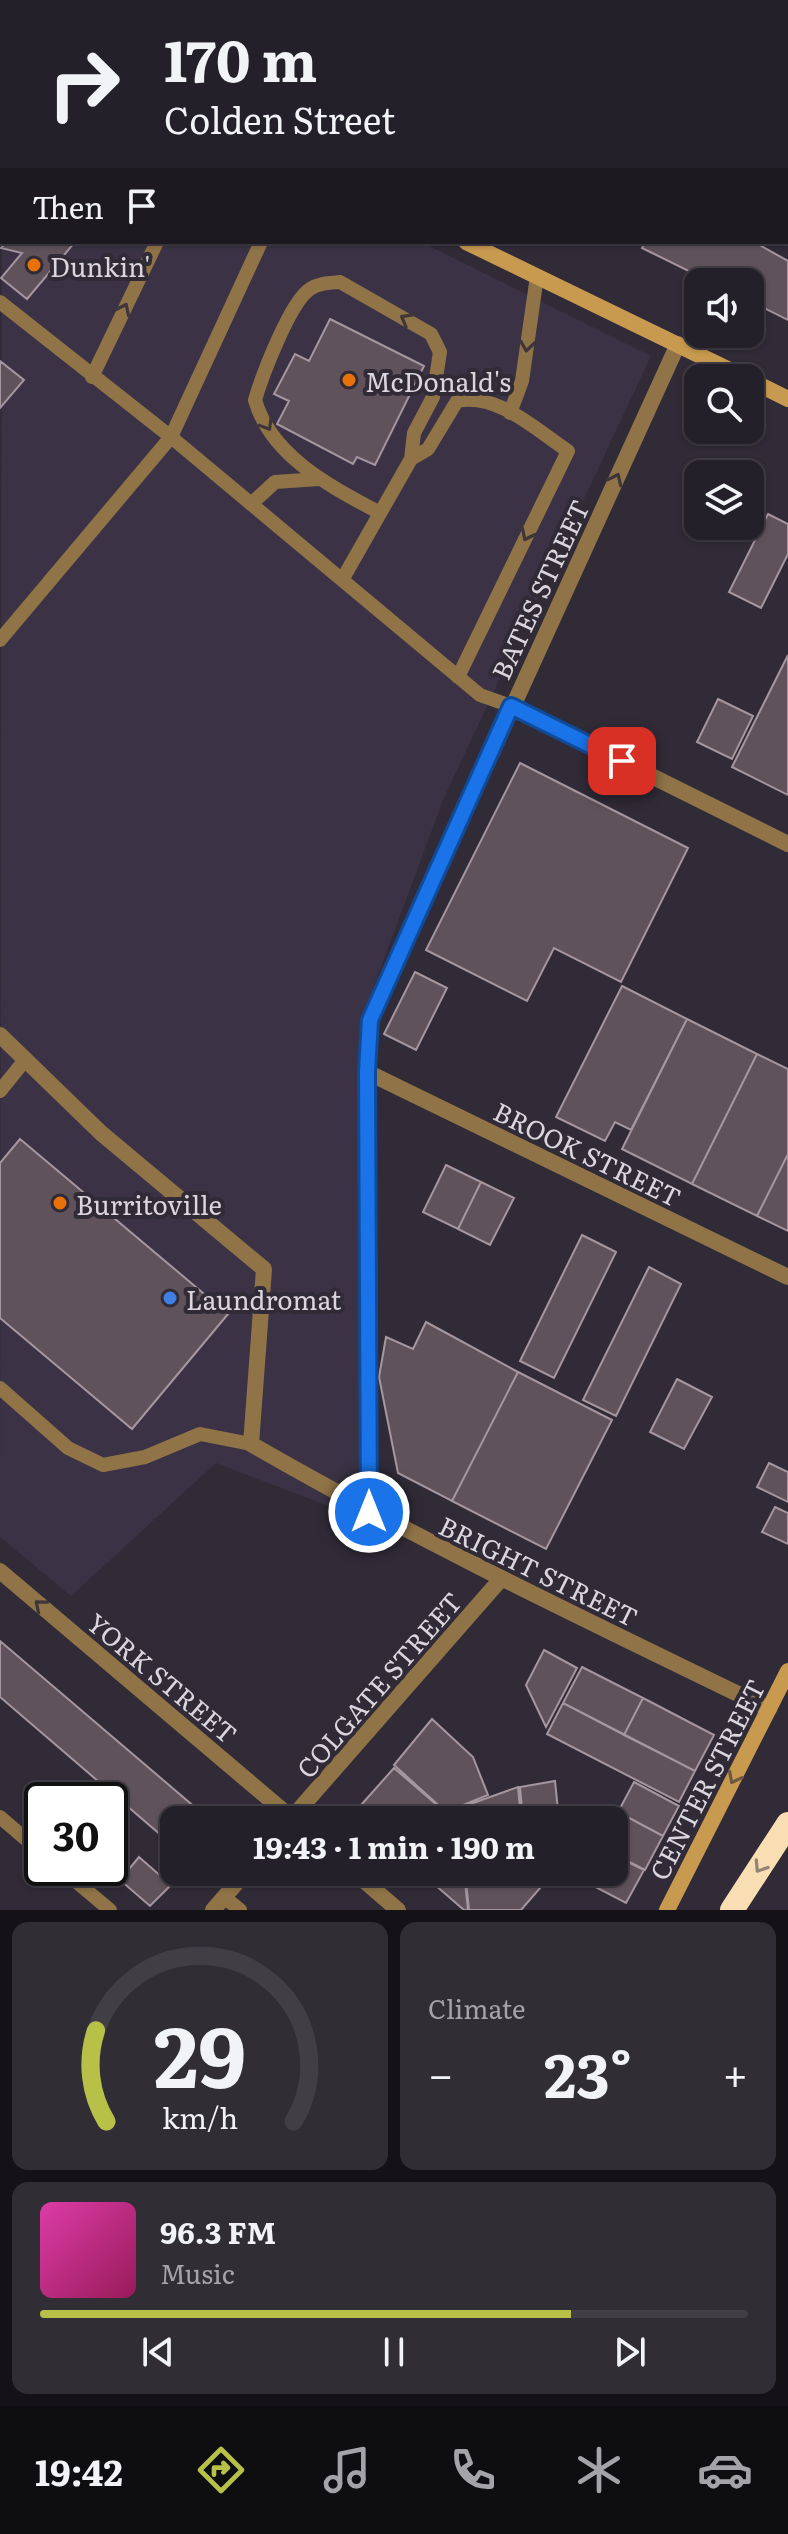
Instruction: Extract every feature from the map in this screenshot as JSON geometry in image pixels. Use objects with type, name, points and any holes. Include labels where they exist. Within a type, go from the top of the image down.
[{"type":"highway","points":[[732,1910],[788,1824]]},
{"type":"main road","points":[[470,244],[718,364]]},
{"type":"main road","points":[[764,387],[788,399]]},
{"type":"main road","name":"CENTER STREET","points":[[667,1910],[788,1671]]},
{"type":"street","name":"BATES STREET","points":[[369,1512],[367,1072],[370,1020],[678,344]]},
{"type":"street","points":[[511,706],[788,844]]},
{"type":"street","points":[[0,1035],[101,1133],[264,1269],[251,1444]]},
{"type":"street","name":"BROOK STREET","points":[[367,1072],[788,1277]]},
{"type":"street","name":"BRIGHT STREET","points":[[251,1444],[369,1512],[769,1709]]},
{"type":"street","name":"YORK STREET","points":[[0,1571],[277,1806]]},
{"type":"street","name":"COLGATE STREET","points":[[303,1806],[501,1579]]},
{"type":"street","points":[[213,1910],[234,1886]]},
{"type":"street","points":[[370,1886],[398,1910]]},
{"type":"lane","points":[[92,377],[156,244]]},
{"type":"lane","points":[[0,640],[171,437],[260,244]]},
{"type":"lane","points":[[510,413],[522,381],[537,276]]},
{"type":"lane","points":[[342,580],[411,459],[414,433],[433,397],[440,352],[431,334],[340,282],[323,283],[307,290],[297,305],[261,380],[255,400],[276,440],[319,479],[380,513]]},
{"type":"lane","points":[[0,302],[171,437],[480,695],[511,706]]},
{"type":"lane","points":[[411,459],[428,449],[457,401],[474,397],[510,413],[568,451],[458,677]]},
{"type":"lane","points":[[251,504],[275,482],[319,479]]},
{"type":"lane","points":[[0,1091],[25,1060]]},
{"type":"lane","points":[[0,1388],[68,1448],[103,1465],[145,1457],[200,1434],[251,1444]]},
{"type":"lane","points":[[0,1817],[24,1838]]},
{"type":"lane","points":[[81,1886],[110,1910]]},
{"type":"lane","points":[[224,1897],[240,1910]]},
{"type":"shaded area","points":[[2,244],[425,244],[651,356],[443,800],[361,1021],[370,1522],[216,1463],[71,1596],[0,1537]]},
{"type":"building","name":"Dunkin'","points":[[4,244],[73,244],[27,299],[1,278],[22,253],[1,248]]},
{"type":"building","points":[[644,244],[758,244],[788,261],[788,320],[764,308],[764,268],[684,269],[642,248]]},
{"type":"building","name":"McDonald's","points":[[330,319],[424,366],[375,465],[357,457],[353,464],[277,424],[289,401],[274,394],[295,354],[309,361]]},
{"type":"building","points":[[0,361],[24,380],[0,408]]},
{"type":"building","points":[[768,514],[788,524],[788,554],[761,608],[729,592],[755,540],[764,540],[764,522]]},
{"type":"building","points":[[788,655],[788,795],[732,767]]},
{"type":"building","points":[[718,699],[753,716],[732,759],[697,742]]},
{"type":"building","points":[[520,763],[688,848],[621,982],[554,948],[527,1001],[426,950]]},
{"type":"building","points":[[415,972],[447,988],[416,1050],[384,1034]]},
{"type":"building","points":[[622,986],[687,1019],[631,1130],[615,1122],[605,1141],[556,1117]]},
{"type":"building","points":[[687,1019],[757,1054],[692,1184],[622,1149]]},
{"type":"building","points":[[757,1054],[788,1069],[788,1154],[757,1216],[692,1184]]},
{"type":"building","points":[[20,1139],[228,1314],[132,1429],[0,1318],[0,1163]]},
{"type":"building","points":[[788,1154],[788,1231],[757,1216]]},
{"type":"building","points":[[446,1165],[481,1182],[458,1229],[423,1212]]},
{"type":"building","points":[[481,1182],[514,1198],[490,1245],[458,1229]]},
{"type":"building","points":[[582,1235],[616,1252],[554,1378],[520,1361]]},
{"type":"building","points":[[649,1267],[681,1284],[616,1416],[583,1400]]},
{"type":"building","points":[[426,1322],[518,1372],[452,1501],[398,1473],[379,1377],[386,1337],[413,1349]]},
{"type":"building","points":[[518,1372],[612,1420],[546,1549],[452,1501]]},
{"type":"building","points":[[677,1379],[712,1397],[684,1449],[650,1432]]},
{"type":"building","points":[[769,1463],[788,1472],[788,1502],[757,1487]]},
{"type":"building","points":[[775,1507],[788,1513],[788,1544],[762,1532]]},
{"type":"building","points":[[0,1641],[194,1806],[160,1806],[160,1834],[128,1807],[128,1782],[99,1782],[0,1697]]},
{"type":"building","points":[[544,1650],[577,1668],[546,1727],[526,1685]]},
{"type":"building","points":[[582,1667],[643,1698],[624,1735],[563,1703]]},
{"type":"building","points":[[643,1698],[714,1735],[695,1771],[624,1735]]},
{"type":"building","points":[[563,1703],[695,1771],[679,1802],[547,1734]]},
{"type":"building","points":[[432,1719],[473,1757],[488,1795],[461,1806],[439,1806],[394,1765]]},
{"type":"building","points":[[394,1768],[438,1806],[360,1806]]},
{"type":"building","points":[[555,1781],[558,1806],[522,1806],[520,1787]]},
{"type":"building","points":[[634,1782],[679,1806],[663,1836],[628,1817],[628,1806],[621,1806]]},
{"type":"building","points":[[518,1787],[520,1806],[465,1806]]},
{"type":"building","points":[[628,1817],[663,1836],[645,1870],[628,1861]]},
{"type":"building","points":[[139,1857],[160,1875],[160,1886],[170,1886],[150,1906],[127,1886],[128,1870]]},
{"type":"building","points":[[628,1862],[644,1870],[626,1903],[594,1886],[628,1886]]},
{"type":"building","points":[[436,1886],[465,1886],[468,1910],[464,1910]]},
{"type":"building","points":[[466,1886],[542,1886],[521,1910],[469,1910]]},
{"type":"place","name":"Dunkin'","points":[[34,265]]},
{"type":"place","name":"McDonald's","points":[[349,380]]},
{"type":"place","name":"Burritoville","points":[[60,1203]]},
{"type":"place","name":"Laundromat","points":[[170,1298]]},
{"type":"route","points":[[369,1512],[367,1072],[370,1020],[511,706],[622,761]]}]
